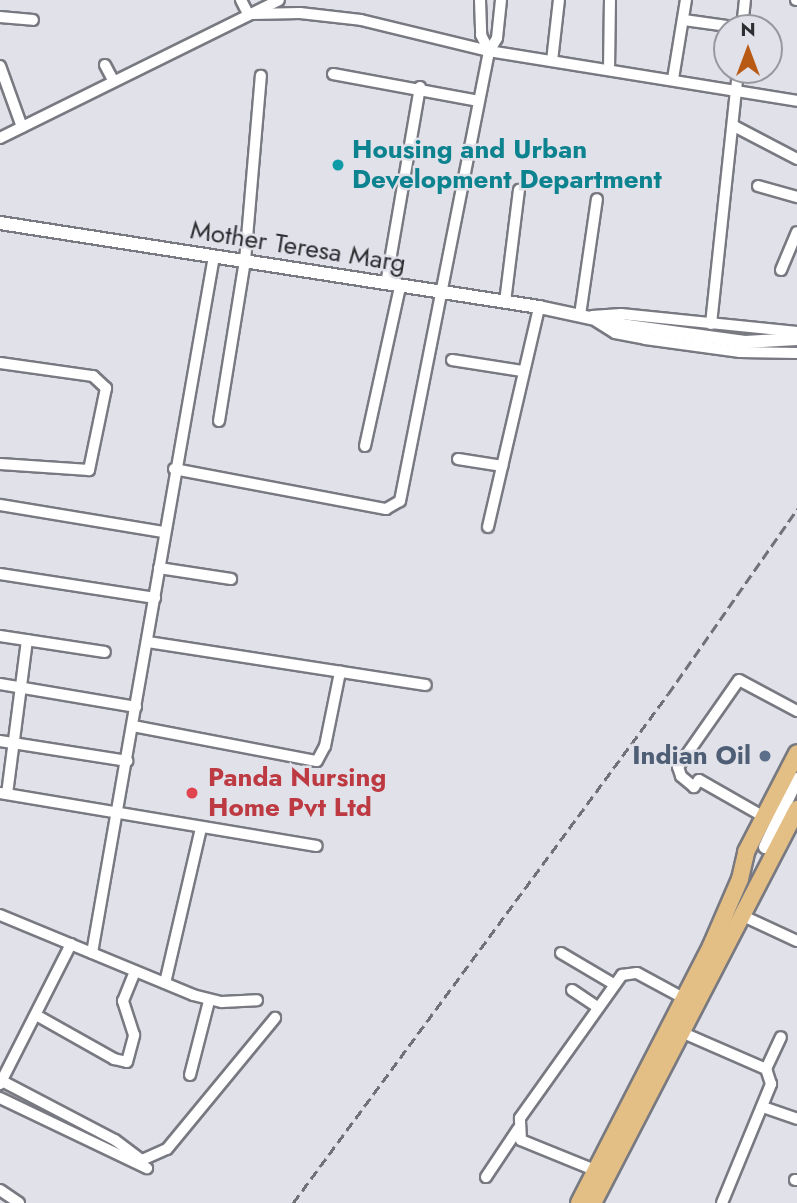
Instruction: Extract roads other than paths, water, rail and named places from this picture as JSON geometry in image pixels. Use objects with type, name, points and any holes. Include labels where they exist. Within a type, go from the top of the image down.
[{"type":"main road","points":[[593,1203],[741,915],[759,857],[766,818],[797,754]]},
{"type":"main road","points":[[579,1203],[685,999],[740,879],[759,857],[792,827],[797,809]]},
{"type":"street","points":[[241,0],[248,14]]},
{"type":"street","points":[[0,138],[279,0]]},
{"type":"street","points":[[481,0],[481,35],[489,51]]},
{"type":"street","points":[[174,469],[386,509],[395,506],[403,494],[478,101],[489,51],[496,38],[501,0]]},
{"type":"street","points":[[552,61],[559,0]]},
{"type":"street","points":[[609,70],[610,0]]},
{"type":"street","points":[[673,79],[685,0]]},
{"type":"street","points":[[684,20],[742,28],[745,0]]},
{"type":"street","points":[[248,14],[300,13],[361,20],[489,51],[797,101]]},
{"type":"street","points":[[0,17],[33,20]]},
{"type":"street","points":[[105,65],[113,80]]},
{"type":"street","points":[[0,66],[22,127]]},
{"type":"street","points":[[333,74],[420,88],[478,101]]},
{"type":"street","points":[[219,421],[245,261],[261,76]]},
{"type":"street","points":[[711,324],[737,84]]},
{"type":"street","points":[[386,284],[420,88]]},
{"type":"street","points":[[734,126],[797,159]]},
{"type":"street","points":[[758,186],[797,197]]},
{"type":"street","points":[[505,302],[519,190]]},
{"type":"street","points":[[584,315],[597,199]]},
{"type":"street","name":"Mother Teresa Marg","points":[[0,223],[538,307],[628,326],[745,342],[797,339]]},
{"type":"street","points":[[781,271],[797,232]]},
{"type":"street","points":[[92,953],[148,642],[174,469],[214,256]]},
{"type":"street","points":[[365,446],[400,287]]},
{"type":"street","points":[[488,527],[538,307]]},
{"type":"street","name":"Mother Teresa Marg","points":[[584,315],[621,314],[797,332]]},
{"type":"street","name":"Mother Teresa Marg","points":[[584,315],[615,333],[645,339],[740,352],[797,353]]},
{"type":"street","points":[[452,360],[522,370]]},
{"type":"street","points":[[0,363],[93,376],[106,388],[89,470],[0,464]]},
{"type":"street","points":[[458,459],[502,466]]},
{"type":"street","points":[[0,505],[163,532]]},
{"type":"street","points":[[159,568],[231,579]]},
{"type":"street","points":[[0,574],[155,598]]},
{"type":"street","points":[[0,636],[104,652]]},
{"type":"street","points":[[27,640],[4,794],[317,846]]},
{"type":"street","points":[[148,642],[426,685]]},
{"type":"street","points":[[132,726],[317,761],[325,746],[340,672]]},
{"type":"street","points":[[766,818],[699,780],[694,787],[681,776],[678,767],[739,680],[797,711]]},
{"type":"street","points":[[0,684],[136,707]]},
{"type":"street","points":[[0,741],[127,761]]},
{"type":"street","points":[[759,857],[797,779]]},
{"type":"street","points":[[164,983],[201,828]]},
{"type":"street","points":[[0,915],[209,1001],[257,1000]]},
{"type":"street","points":[[741,915],[797,940]]},
{"type":"street","points":[[71,944],[1,1082],[114,1140],[142,1160],[167,1149],[275,1018]]},
{"type":"street","points":[[561,953],[612,983]]},
{"type":"street","points":[[36,1015],[114,1059],[127,1062],[134,1035],[122,1001],[135,971]]},
{"type":"street","points":[[486,1177],[518,1129],[526,1108],[612,983],[622,975],[638,973],[685,999]]},
{"type":"street","points":[[572,990],[596,1006]]},
{"type":"street","points":[[190,1074],[209,1001]]},
{"type":"street","points":[[681,1032],[766,1069]]},
{"type":"street","points":[[722,1203],[771,1084],[766,1069],[780,1038]]},
{"type":"street","points":[[0,1098],[147,1168]]},
{"type":"street","points":[[762,1107],[797,1119]]},
{"type":"street","points":[[518,1129],[522,1140],[597,1171]]},
{"type":"street","points":[[0,1190],[19,1203]]},
{"type":"railway","points":[[293,1203],[668,694],[797,509]]},
{"type":"place","name":"Housing and Urban Development Department","points":[[338,165]]},
{"type":"place","name":"Indian Oil","points":[[765,756]]},
{"type":"place","name":"Panda Nursing Home Pvt Ltd","points":[[192,793]]}]
